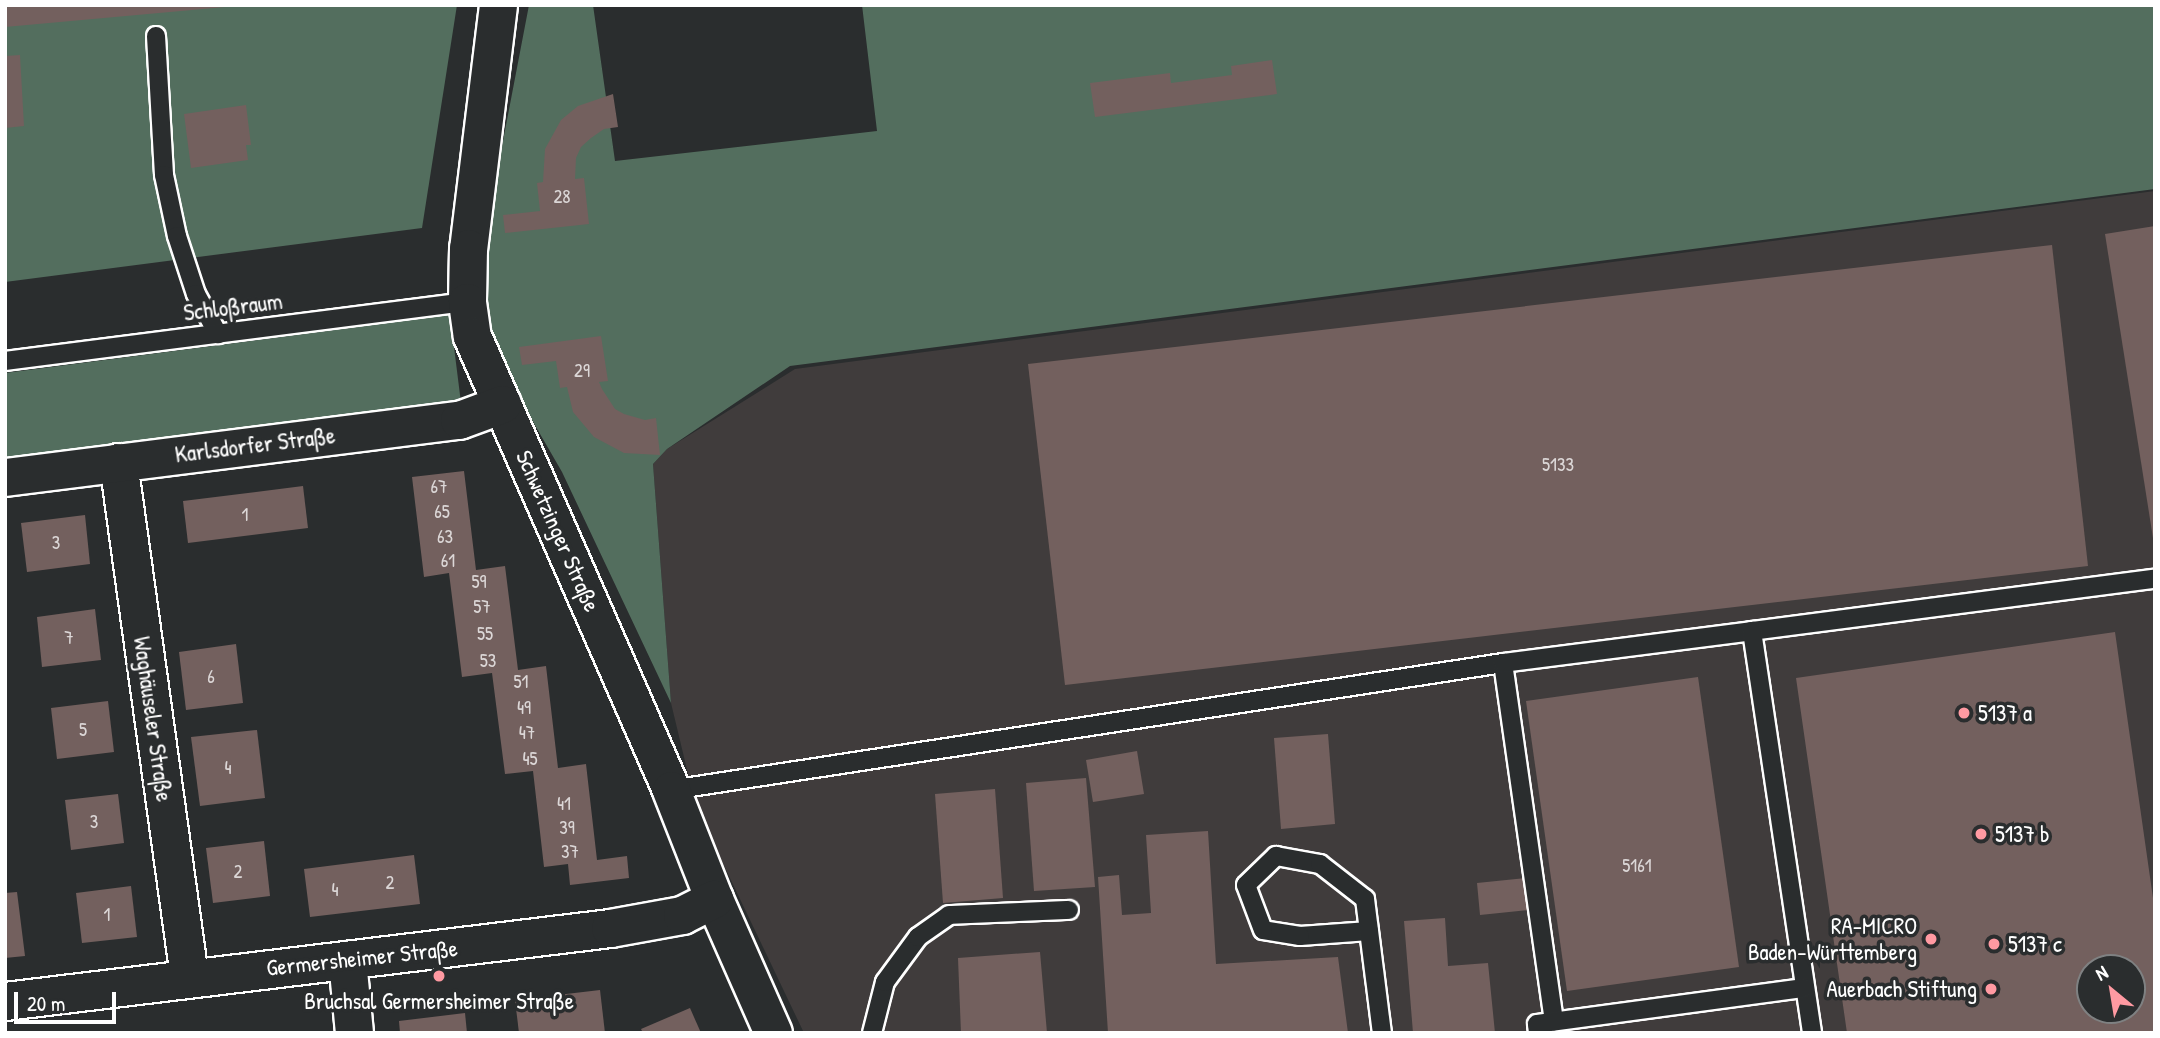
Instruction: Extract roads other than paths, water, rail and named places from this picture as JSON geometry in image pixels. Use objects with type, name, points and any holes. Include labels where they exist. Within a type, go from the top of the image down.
[{"type":"street","name":"Schwetzinger Straße","points":[[498,5],[468,248],[467,302],[472,336],[671,790],[714,899],[773,1033]]},
{"type":"street","name":"Karlsdorfer Straße","points":[[5,477],[459,420],[502,404]]},
{"type":"street","name":"Waghäuseler Straße","points":[[118,462],[189,976]]},
{"type":"street","name":"Germersheimer Straße","points":[[5,1001],[189,976],[610,928],[682,915],[714,899]]},
{"type":"street","points":[[347,960],[354,1033]]},
{"type":"lane","points":[[156,36],[164,175],[177,236],[196,294],[218,334]]},
{"type":"lane","name":"Schloßraum","points":[[5,361],[467,302]]},
{"type":"lane","points":[[671,790],[1503,663],[2155,579]]},
{"type":"lane","points":[[1752,631],[1812,1033]]},
{"type":"lane","points":[[1503,663],[1554,1021]]},
{"type":"lane","points":[[1369,931],[1300,936],[1263,930],[1247,885],[1276,856],[1320,864],[1365,899],[1382,1033]]},
{"type":"lane","points":[[872,1033],[886,982],[918,937],[949,915],[1069,910]]},
{"type":"lane","points":[[1538,1033],[1537,1024],[1554,1021],[1805,988]]},
{"type":"place","name":"5137 a","points":[[1964,713]]},
{"type":"place","name":"5137 b","points":[[1981,834]]},
{"type":"place","name":"RA-MICRO Baden-Württemberg","points":[[1931,939]]},
{"type":"place","name":"5137 c","points":[[1994,944]]},
{"type":"place","name":"Bruchsal Germersheimer Straße","points":[[439,976]]},
{"type":"place","name":"Auerbach Stiftung","points":[[1991,989]]}]
